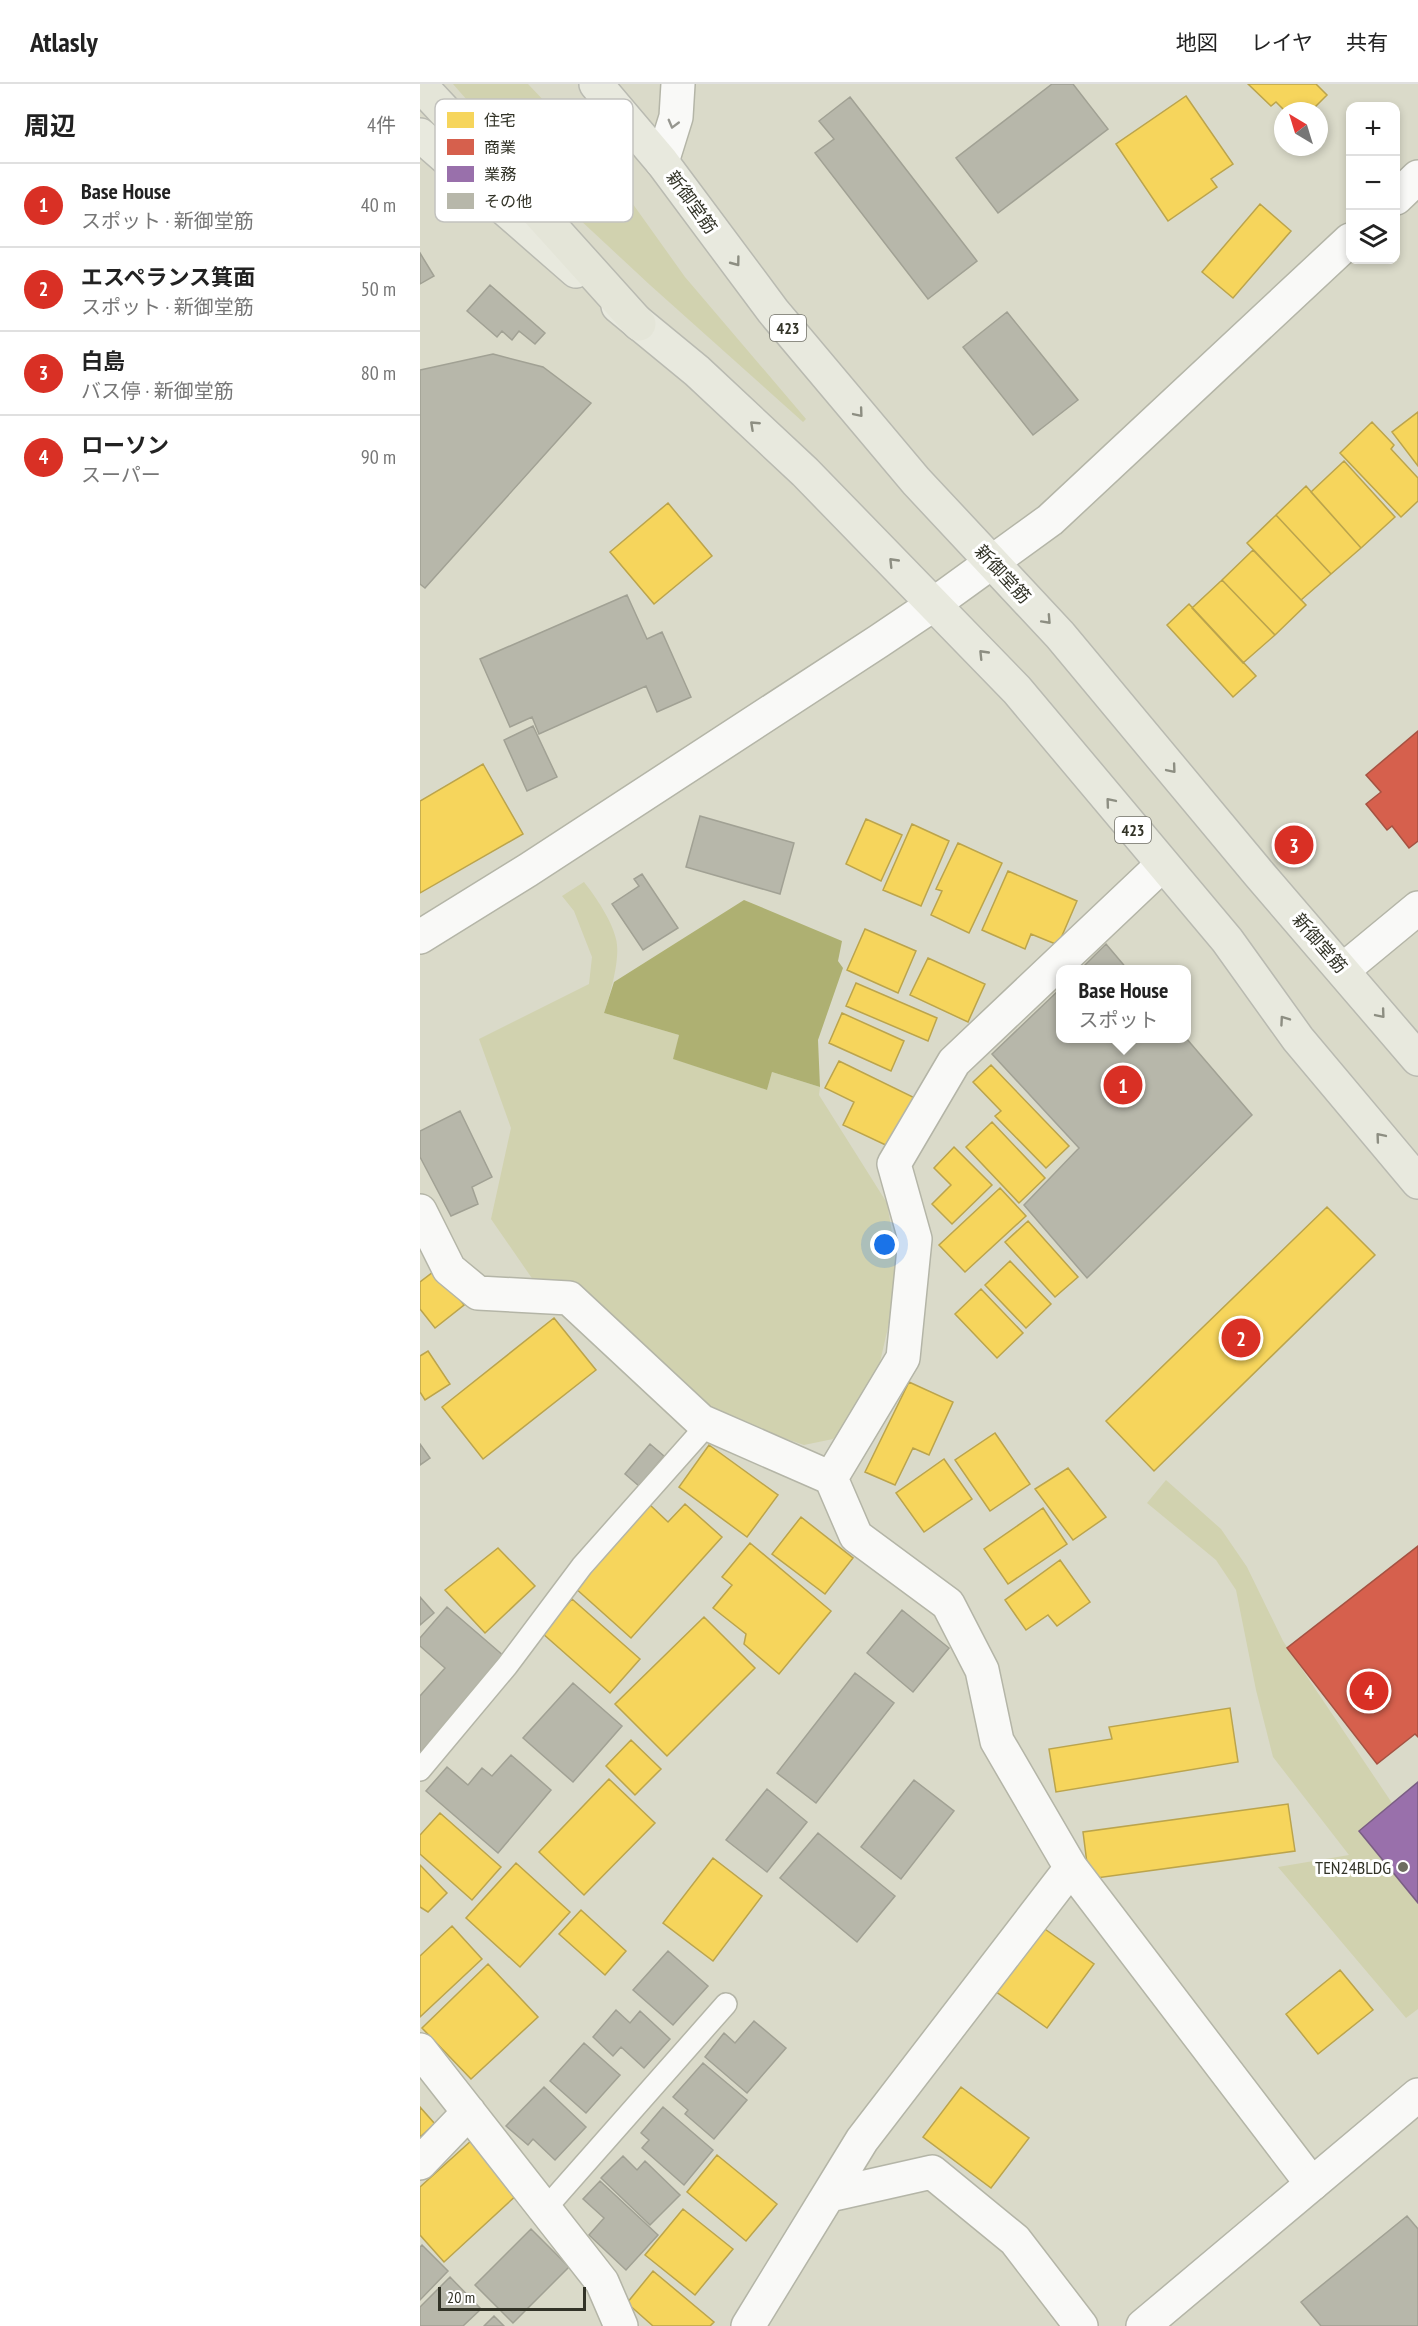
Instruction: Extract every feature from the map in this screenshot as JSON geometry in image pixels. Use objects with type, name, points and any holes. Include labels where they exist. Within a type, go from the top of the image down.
[{"type":"highway","name":"新御堂筋","points":[[596,84],[609,99]]},
{"type":"highway","name":"423","points":[[420,85],[435,101]]},
{"type":"highway","name":"新御堂筋","points":[[633,128],[662,162],[773,311],[916,481],[1060,635],[1418,1059]]},
{"type":"highway","name":"423","points":[[420,135],[435,148]]},
{"type":"highway","name":"423","points":[[521,222],[697,371],[804,472],[1017,690],[1239,956],[1298,1039],[1418,1182]]},
{"type":"highway","name":"423","points":[[547,222],[639,324]]},
{"type":"street","points":[[662,162],[676,117],[678,84]]},
{"type":"street","points":[[1400,193],[1418,177]]},
{"type":"street","points":[[420,937],[528,870],[934,604],[1050,519],[1346,244]]},
{"type":"street","points":[[1056,965],[1162,865]]},
{"type":"street","points":[[1343,970],[1418,908]]},
{"type":"street","points":[[831,1478],[903,1358],[915,1239],[894,1164],[954,1062],[1056,965]]},
{"type":"street","points":[[420,1211],[449,1269],[478,1293],[569,1298],[701,1421],[831,1478],[856,1536],[948,1604],[982,1670],[997,1741],[1071,1868],[1312,2184]]},
{"type":"street","points":[[748,2326],[862,2140],[1071,1868]]},
{"type":"street","points":[[420,2050],[602,2282],[621,2326]]},
{"type":"street","points":[[1143,2326],[1418,2095]]},
{"type":"street","points":[[420,2163],[469,2112]]},
{"type":"street","points":[[830,2195],[932,2172],[1015,2240],[1081,2326]]},
{"type":"lane","points":[[420,1770],[507,1666],[582,1566],[707,1425]]},
{"type":"lane","points":[[545,2209],[726,2004]]},
{"type":"shaded area","points":[[453,84],[528,84],[542,99],[466,99]]},
{"type":"shaded area","points":[[633,204],[685,277],[806,419],[803,422],[582,222],[633,222]]},
{"type":"shaded area","points":[[584,882],[603,909],[616,939],[616,966],[604,1013],[679,1035],[674,1059],[767,1090],[772,1072],[820,1087],[819,1095],[887,1203],[896,1256],[894,1301],[875,1384],[857,1418],[833,1439],[804,1445],[720,1416],[577,1282],[538,1287],[491,1219],[511,1128],[479,1039],[589,984],[592,957],[574,911],[562,896]]},
{"type":"shaded area","points":[[744,900],[842,941],[838,961],[843,968],[818,1040],[820,1087],[772,1072],[767,1090],[673,1059],[679,1035],[604,1013],[614,982]]},
{"type":"shaded area","points":[[1166,1480],[1221,1529],[1247,1567],[1283,1641],[1392,1803],[1359,1832],[1418,1903],[1418,2009],[1406,2018],[1278,1867],[1349,1855],[1273,1757],[1256,1690],[1236,1590],[1216,1560],[1147,1503]]},
{"type":"building: 住宅","points":[[1248,84],[1316,84],[1327,95],[1320,102],[1274,102],[1271,106]]},
{"type":"building: 住宅","points":[[1186,96],[1233,164],[1211,179],[1217,187],[1168,221],[1116,144]]},
{"type":"building: 住宅","points":[[1260,204],[1291,231],[1233,298],[1202,272]]},
{"type":"building: 住宅","points":[[1418,412],[1418,466],[1392,432]]},
{"type":"building: 住宅","points":[[1372,422],[1394,445],[1391,449],[1418,478],[1418,501],[1401,517],[1340,453]]},
{"type":"building: 住宅","points":[[1344,461],[1395,517],[1361,548],[1311,492]]},
{"type":"building: 住宅","points":[[1306,486],[1361,548],[1331,574],[1276,515]]},
{"type":"building: 住宅","points":[[668,503],[712,556],[654,604],[610,552]]},
{"type":"building: 住宅","points":[[1276,515],[1331,574],[1301,600],[1247,543]]},
{"type":"building: 住宅","points":[[1253,550],[1306,605],[1275,635],[1222,580]]},
{"type":"building: 住宅","points":[[1222,580],[1275,635],[1243,663],[1192,608]]},
{"type":"building: 住宅","points":[[1189,604],[1256,676],[1233,697],[1167,625]]},
{"type":"building: 住宅","points":[[483,764],[523,834],[420,893],[420,801]]},
{"type":"building: 住宅","points":[[866,819],[902,835],[881,881],[846,864]]},
{"type":"building: 住宅","points":[[912,824],[949,841],[921,906],[883,890]]},
{"type":"building: 住宅","points":[[958,843],[1002,863],[969,933],[931,915],[942,891],[936,889]]},
{"type":"building: 住宅","points":[[1008,871],[1077,901],[1058,945],[1031,934],[1025,949],[982,930]]},
{"type":"building: 住宅","points":[[865,929],[916,951],[898,993],[847,970]]},
{"type":"building: 住宅","points":[[928,958],[985,984],[968,1022],[910,995]]},
{"type":"building: 住宅","points":[[856,983],[937,1018],[928,1041],[846,1006]]},
{"type":"building: 住宅","points":[[842,1013],[904,1041],[891,1071],[829,1043]]},
{"type":"building: 住宅","points":[[839,1061],[917,1099],[892,1148],[843,1125],[854,1102],[825,1088]]},
{"type":"building: 住宅","points":[[991,1065],[1069,1146],[1046,1168],[995,1116],[1001,1111],[973,1082]]},
{"type":"building: 住宅","points":[[992,1122],[1045,1178],[1019,1203],[966,1147]]},
{"type":"building: 住宅","points":[[954,1147],[992,1185],[952,1224],[932,1204],[951,1185],[934,1168]]},
{"type":"building: 住宅","points":[[1000,1188],[1026,1216],[965,1272],[939,1245]]},
{"type":"building: 住宅","points":[[1327,1207],[1375,1255],[1154,1471],[1106,1421]]},
{"type":"building: 住宅","points":[[1028,1221],[1078,1277],[1055,1297],[1005,1242]]},
{"type":"building: 住宅","points":[[1010,1261],[1051,1304],[1026,1328],[985,1285]]},
{"type":"building: 住宅","points":[[437,1269],[464,1305],[435,1328],[420,1309],[420,1282]]},
{"type":"building: 住宅","points":[[981,1289],[1023,1333],[997,1358],[955,1314]]},
{"type":"building: 住宅","points":[[554,1318],[596,1370],[483,1459],[442,1407]]},
{"type":"building: 住宅","points":[[428,1351],[450,1384],[425,1400],[420,1392],[420,1356]]},
{"type":"building: 住宅","points":[[909,1382],[953,1402],[929,1455],[913,1448],[895,1485],[865,1472]]},
{"type":"building: 住宅","points":[[995,1433],[1030,1484],[990,1511],[955,1460]]},
{"type":"building: 住宅","points":[[709,1445],[778,1495],[747,1537],[679,1487]]},
{"type":"building: 住宅","points":[[944,1459],[972,1499],[924,1532],[896,1493]]},
{"type":"building: 住宅","points":[[1068,1468],[1106,1517],[1073,1540],[1035,1489]]},
{"type":"building: 住宅","points":[[649,1504],[668,1522],[685,1504],[722,1537],[631,1638],[574,1587]]},
{"type":"building: 住宅","points":[[1043,1508],[1067,1544],[1008,1584],[984,1549]]},
{"type":"building: 住宅","points":[[801,1517],[853,1558],[825,1594],[772,1554]]},
{"type":"building: 住宅","points":[[750,1543],[831,1611],[779,1674],[744,1644],[746,1634],[713,1608],[732,1585],[722,1577]]},
{"type":"building: 住宅","points":[[498,1548],[535,1586],[485,1633],[445,1590]]},
{"type":"building: 住宅","points":[[1060,1560],[1090,1602],[1057,1626],[1048,1615],[1026,1630],[1005,1600]]},
{"type":"building: 住宅","points":[[572,1599],[640,1659],[610,1693],[542,1633]]},
{"type":"building: 住宅","points":[[704,1617],[755,1668],[667,1756],[615,1704]]},
{"type":"building: 住宅","points":[[1230,1708],[1238,1762],[1056,1792],[1049,1749],[1112,1739],[1109,1727]]},
{"type":"building: 住宅","points":[[631,1740],[661,1769],[635,1795],[606,1766]]},
{"type":"building: 住宅","points":[[609,1779],[655,1823],[584,1895],[539,1852]]},
{"type":"building: 住宅","points":[[1288,1804],[1295,1851],[1089,1879],[1083,1832]]},
{"type":"building: 住宅","points":[[440,1813],[501,1867],[472,1900],[420,1854],[420,1835]]},
{"type":"building: 住宅","points":[[713,1858],[762,1896],[713,1961],[663,1923]]},
{"type":"building: 住宅","points":[[516,1863],[570,1912],[520,1967],[466,1918]]},
{"type":"building: 住宅","points":[[420,1865],[447,1893],[428,1912],[420,1907]]},
{"type":"building: 住宅","points":[[581,1910],[626,1951],[605,1975],[559,1934]]},
{"type":"building: 住宅","points":[[452,1926],[482,1959],[420,2017],[420,1956]]},
{"type":"building: 住宅","points":[[1042,1927],[1094,1964],[1047,2028],[995,1991]]},
{"type":"building: 住宅","points":[[488,1964],[538,2017],[471,2079],[422,2028]]},
{"type":"building: 住宅","points":[[1340,1970],[1373,2010],[1318,2054],[1286,2014]]},
{"type":"building: 住宅","points":[[961,2087],[1029,2138],[991,2188],[923,2137]]},
{"type":"building: 住宅","points":[[420,2107],[435,2124],[420,2137]]},
{"type":"building: 住宅","points":[[472,2140],[520,2192],[444,2262],[420,2235],[420,2187]]},
{"type":"building: 住宅","points":[[717,2155],[777,2204],[746,2241],[687,2192]]},
{"type":"building: 住宅","points":[[683,2209],[733,2249],[695,2295],[645,2255]]},
{"type":"building: 住宅","points":[[653,2271],[714,2322],[710,2326],[653,2326],[627,2303]]},
{"type":"building: 商業","points":[[1418,731],[1418,841],[1409,848],[1392,826],[1387,830],[1366,804],[1381,792],[1366,775]]},
{"type":"building: 商業","points":[[1418,1546],[1418,1737],[1415,1734],[1377,1764],[1287,1648]]},
{"type":"building: 業務","name":"TEN24BLDG","points":[[1418,1782],[1418,1903],[1359,1831]]},
{"type":"building: その他","points":[[1052,84],[1073,84],[1108,129],[998,213],[956,158]]},
{"type":"building: その他","points":[[850,97],[977,261],[928,299],[815,153],[834,139],[819,121]]},
{"type":"building: その他","points":[[420,253],[434,276],[420,284]]},
{"type":"building: その他","points":[[490,285],[545,333],[535,344],[519,331],[512,340],[502,331],[497,337],[467,311]]},
{"type":"building: その他","points":[[1007,312],[1078,400],[1033,435],[963,347]]},
{"type":"building: その他","points":[[493,354],[543,367],[591,403],[425,588],[420,584],[420,370]]},
{"type":"building: その他","points":[[627,595],[647,639],[662,632],[691,697],[657,712],[646,686],[539,734],[532,717],[510,727],[480,659]]},
{"type":"building: その他","points":[[533,726],[557,777],[527,791],[504,740]]},
{"type":"building: その他","points":[[700,816],[794,843],[780,894],[686,867]]},
{"type":"building: その他","points":[[642,874],[678,928],[643,950],[612,904],[639,886],[634,879]]},
{"type":"building: その他","points":[[1106,944],[1124,965],[1085,965]]},
{"type":"building: その他","points":[[1056,993],[1056,1043],[1190,1043],[1252,1115],[1087,1278],[1024,1205],[1079,1148],[992,1054]]},
{"type":"building: その他","points":[[460,1111],[492,1177],[472,1187],[478,1204],[451,1216],[420,1157],[420,1131]]},
{"type":"building: その他","points":[[420,1444],[430,1458],[420,1465]]},
{"type":"building: その他","points":[[650,1444],[664,1456],[639,1486],[625,1474]]},
{"type":"building: その他","points":[[420,1597],[434,1613],[420,1625]]},
{"type":"building: その他","points":[[447,1607],[505,1657],[420,1753],[420,1696],[445,1668],[420,1646],[420,1638]]},
{"type":"building: その他","points":[[902,1610],[949,1648],[913,1692],[867,1653]]},
{"type":"building: その他","points":[[855,1673],[894,1703],[816,1803],[777,1773]]},
{"type":"building: その他","points":[[573,1683],[622,1726],[573,1782],[523,1738]]},
{"type":"building: その他","points":[[511,1755],[551,1790],[498,1853],[426,1791],[447,1767],[468,1785],[482,1768],[492,1776]]},
{"type":"building: その他","points":[[914,1780],[954,1811],[901,1879],[861,1847]]},
{"type":"building: その他","points":[[767,1789],[807,1822],[767,1872],[726,1840]]},
{"type":"building: その他","points":[[818,1833],[895,1896],[857,1942],[780,1878]]},
{"type":"building: その他","points":[[668,1951],[708,1986],[673,2025],[633,1990]]},
{"type":"building: その他","points":[[616,2010],[630,2023],[640,2011],[670,2039],[644,2068],[621,2047],[613,2056],[593,2037]]},
{"type":"building: その他","points":[[754,2021],[786,2048],[747,2093],[705,2057],[724,2033],[735,2043]]},
{"type":"building: その他","points":[[584,2043],[620,2075],[586,2113],[550,2081]]},
{"type":"building: その他","points":[[703,2063],[747,2100],[714,2139],[685,2114],[688,2110],[673,2097]]},
{"type":"building: その他","points":[[544,2087],[586,2127],[555,2160],[533,2139],[528,2145],[506,2126]]},
{"type":"building: その他","points":[[663,2107],[713,2150],[684,2185],[642,2148],[649,2140],[641,2133]]},
{"type":"building: その他","points":[[623,2156],[637,2170],[645,2161],[680,2195],[650,2225],[601,2178]]},
{"type":"building: その他","points":[[600,2181],[658,2235],[626,2270],[589,2235],[604,2218],[583,2199]]},
{"type":"building: その他","points":[[1407,2216],[1418,2229],[1418,2326],[1321,2326],[1301,2302]]},
{"type":"building: その他","points":[[531,2229],[569,2267],[513,2323],[475,2285]]},
{"type":"building: その他","points":[[422,2245],[448,2271],[420,2300],[420,2247]]},
{"type":"building: その他","points":[[450,2277],[481,2309],[463,2326],[420,2326],[420,2307]]},
{"type":"building: その他","points":[[494,2316],[504,2326],[484,2326]]},
{"type":"place","name":"白島","points":[[1294,845]]},
{"type":"place","name":"Base House","points":[[1123,1085]]},
{"type":"place","name":"エスペランス箕面","points":[[1241,1338]]},
{"type":"place","name":"ローソン","points":[[1369,1691]]},
{"type":"place","name":"TEN24BLDG","points":[[1403,1867]]}]
